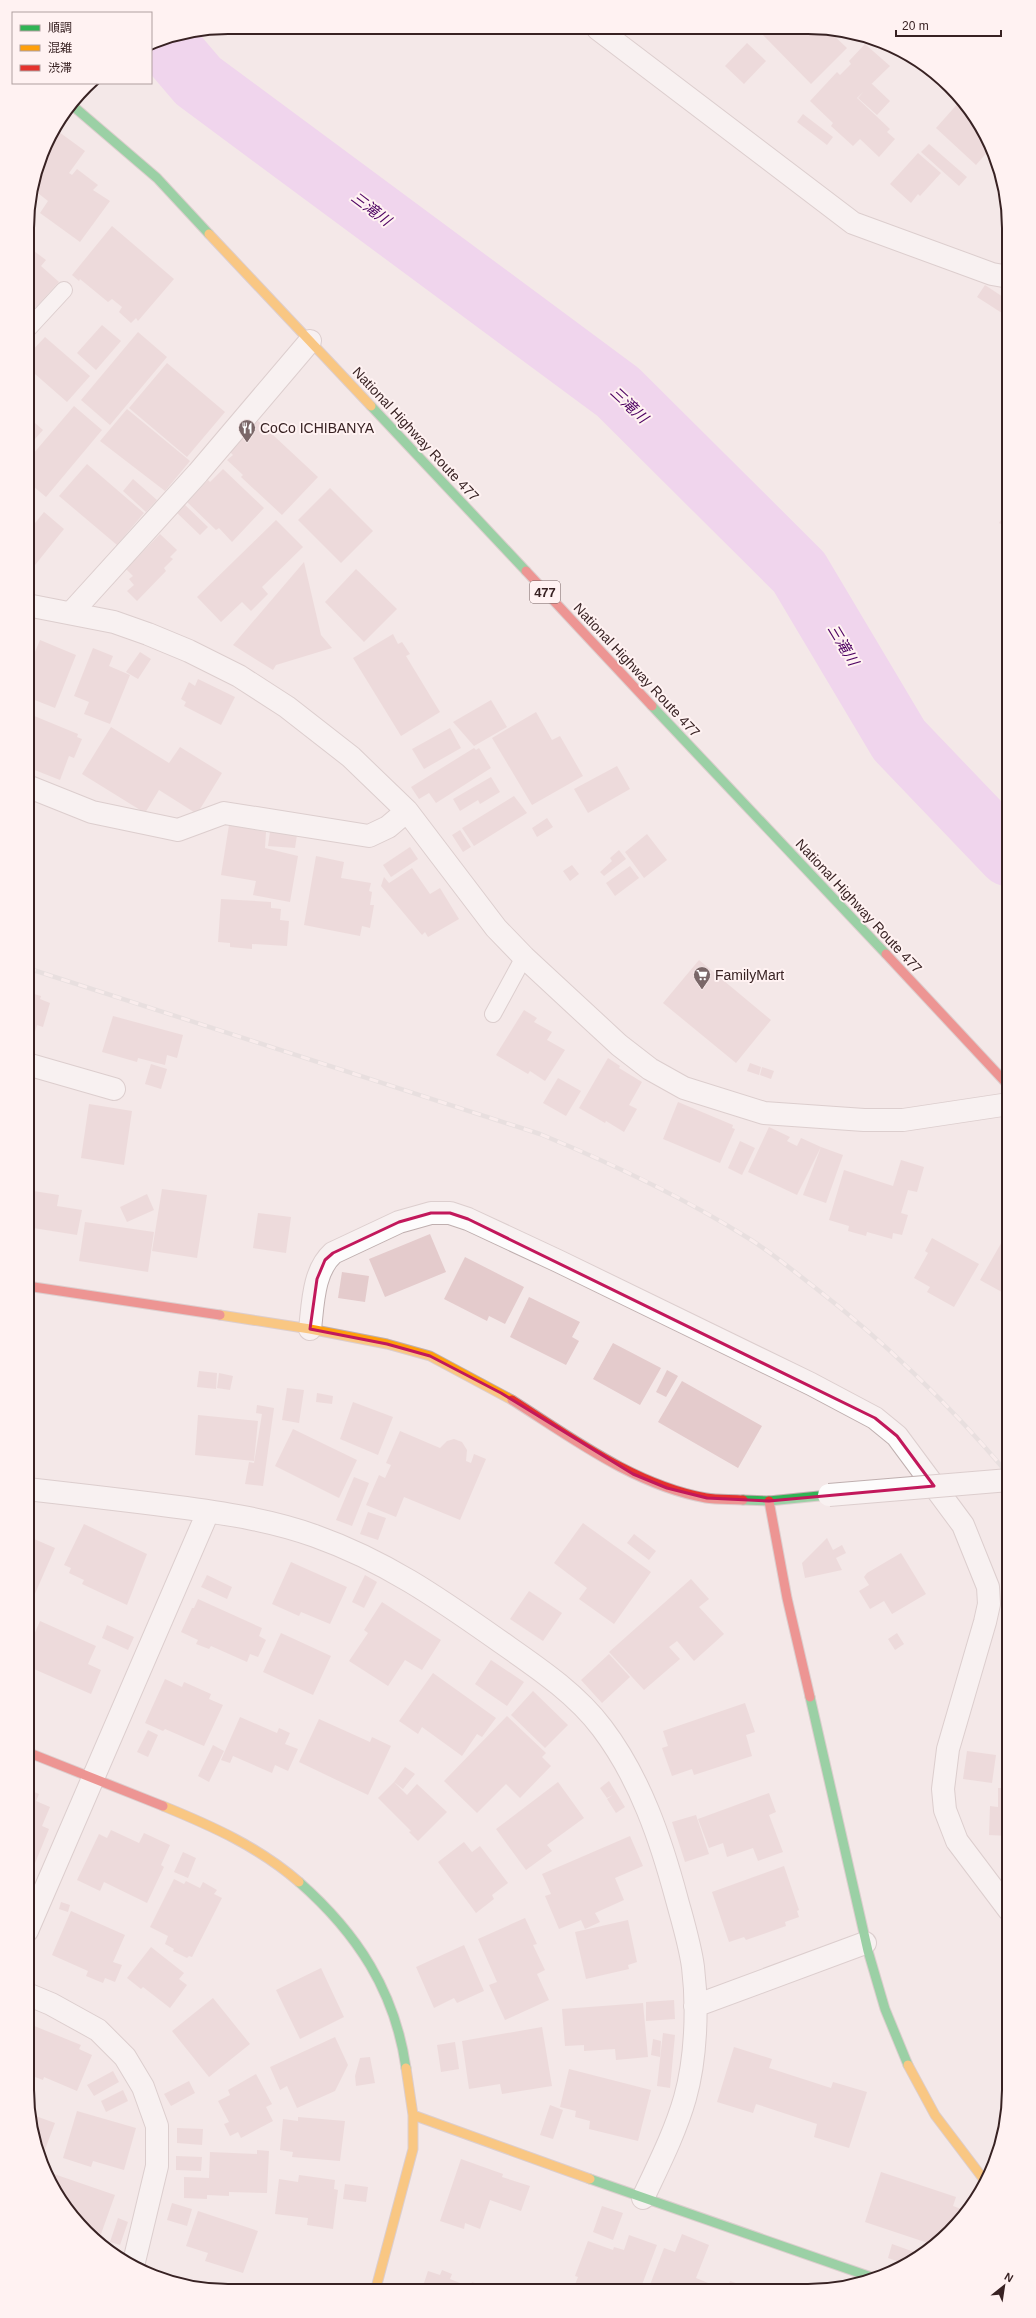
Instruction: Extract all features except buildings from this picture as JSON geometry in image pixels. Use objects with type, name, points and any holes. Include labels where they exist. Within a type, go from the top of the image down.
[{"type":"main road","name":"National Highway Route 477","points":[[75,108],[157,178],[1002,1079]]},
{"type":"main road","points":[[34,1287],[310,1329],[387,1344],[430,1356],[501,1393],[583,1445],[627,1470],[667,1488],[707,1498],[769,1501],[829,1495]]},
{"type":"main road","points":[[769,1501],[787,1598],[857,1895],[865,1943],[896,2038],[915,2077],[935,2115],[982,2177]]},
{"type":"main road","points":[[34,1755],[91,1779],[210,1825],[242,1842],[284,1869],[317,1898],[345,1927],[367,1959],[386,1996],[402,2039],[413,2115],[413,2149],[377,2284]]},
{"type":"main road","points":[[413,2115],[643,2198],[866,2275]]},
{"type":"street","points":[[605,34],[853,223],[992,274],[1002,276]]},
{"type":"street","points":[[71,613],[198,473],[310,341]]},
{"type":"street","points":[[34,606],[114,622],[148,634],[189,651],[239,676],[286,707],[351,757],[407,811],[496,928],[524,957],[619,1045],[650,1069],[684,1088],[736,1106],[764,1113],[806,1117],[904,1120],[1002,1105]]},
{"type":"street","points":[[34,789],[92,812],[178,830],[224,813],[369,836],[388,828],[407,811]]},
{"type":"street","points":[[34,1066],[114,1089]]},
{"type":"street","points":[[310,1329],[317,1279],[325,1260],[333,1253],[399,1222],[431,1213],[450,1213],[468,1219],[558,1261],[811,1384],[875,1418],[897,1436],[963,1525],[988,1587],[989,1604],[985,1622],[948,1749],[943,1789],[945,1810],[957,1841],[1002,1901]]},
{"type":"street","points":[[829,1495],[1002,1481]]},
{"type":"street","points":[[34,1490],[208,1512],[260,1521],[313,1535],[372,1558],[424,1588],[569,1692],[602,1728],[629,1772],[648,1809],[670,1875],[692,1966],[695,2006],[694,2039],[685,2096],[666,2149],[643,2198]]},
{"type":"street","points":[[34,1914],[91,1779],[138,1679],[208,1512]]},
{"type":"street","points":[[695,2006],[865,1943]]},
{"type":"street","points":[[34,1997],[51,2004],[98,2030],[125,2057],[143,2087],[157,2126],[157,2166],[134,2260]]},
{"type":"lane","points":[[34,322],[64,290]]},
{"type":"lane","points":[[493,1014],[524,957]]},
{"type":"highlighted area","points":[[431,1213],[450,1213],[468,1219],[875,1418],[897,1436],[934,1486],[769,1501],[707,1498],[667,1488],[633,1474],[501,1393],[430,1356],[387,1344],[310,1329],[317,1279],[325,1260],[333,1253],[399,1222]]},
{"type":"waterway","name":"三滝川","points":[[166,44],[198,81],[618,392],[799,572],[899,740],[1002,848]]},
{"type":"railway","points":[[34,970],[540,1134],[620,1169],[698,1208],[757,1243],[866,1329],[940,1399],[1002,1467]]},
{"type":"traffic: fast","points":[[75,108],[157,178],[209,234]]},
{"type":"traffic: fast","points":[[371,406],[526,571]]},
{"type":"traffic: fast","points":[[652,706],[886,954]]},
{"type":"traffic: fast","points":[[743,1500],[769,1501],[829,1495]]},
{"type":"traffic: fast","points":[[810,1697],[868,1951],[885,2009],[908,2065]]},
{"type":"traffic: fast","points":[[299,1882],[320,1901],[339,1922],[370,1965],[383,1989],[393,2014],[401,2040],[406,2068]]},
{"type":"traffic: fast","points":[[590,2179],[866,2275]]},
{"type":"traffic: slow","points":[[209,234],[371,406]]},
{"type":"traffic: slow","points":[[220,1315],[310,1329],[387,1344],[430,1356],[512,1400]]},
{"type":"traffic: slow","points":[[163,1806],[234,1838],[268,1858],[299,1882]]},
{"type":"traffic: slow","points":[[908,2065],[935,2115],[982,2177]]},
{"type":"traffic: slow","points":[[377,2284],[413,2149],[413,2115],[406,2068]]},
{"type":"traffic: slow","points":[[413,2115],[590,2179]]},
{"type":"traffic: jam","points":[[526,571],[652,706]]},
{"type":"traffic: jam","points":[[886,954],[1002,1078]]},
{"type":"traffic: jam","points":[[34,1287],[220,1315]]},
{"type":"traffic: jam","points":[[512,1400],[604,1458],[654,1483],[679,1492],[706,1498],[743,1500]]},
{"type":"traffic: jam","points":[[769,1501],[787,1598],[810,1697]]},
{"type":"traffic: jam","points":[[34,1755],[163,1806]]},
{"type":"place","name":"CoCo ICHIBANYA","points":[[247,443]]},
{"type":"place","name":"FamilyMart","points":[[702,990]]}]
